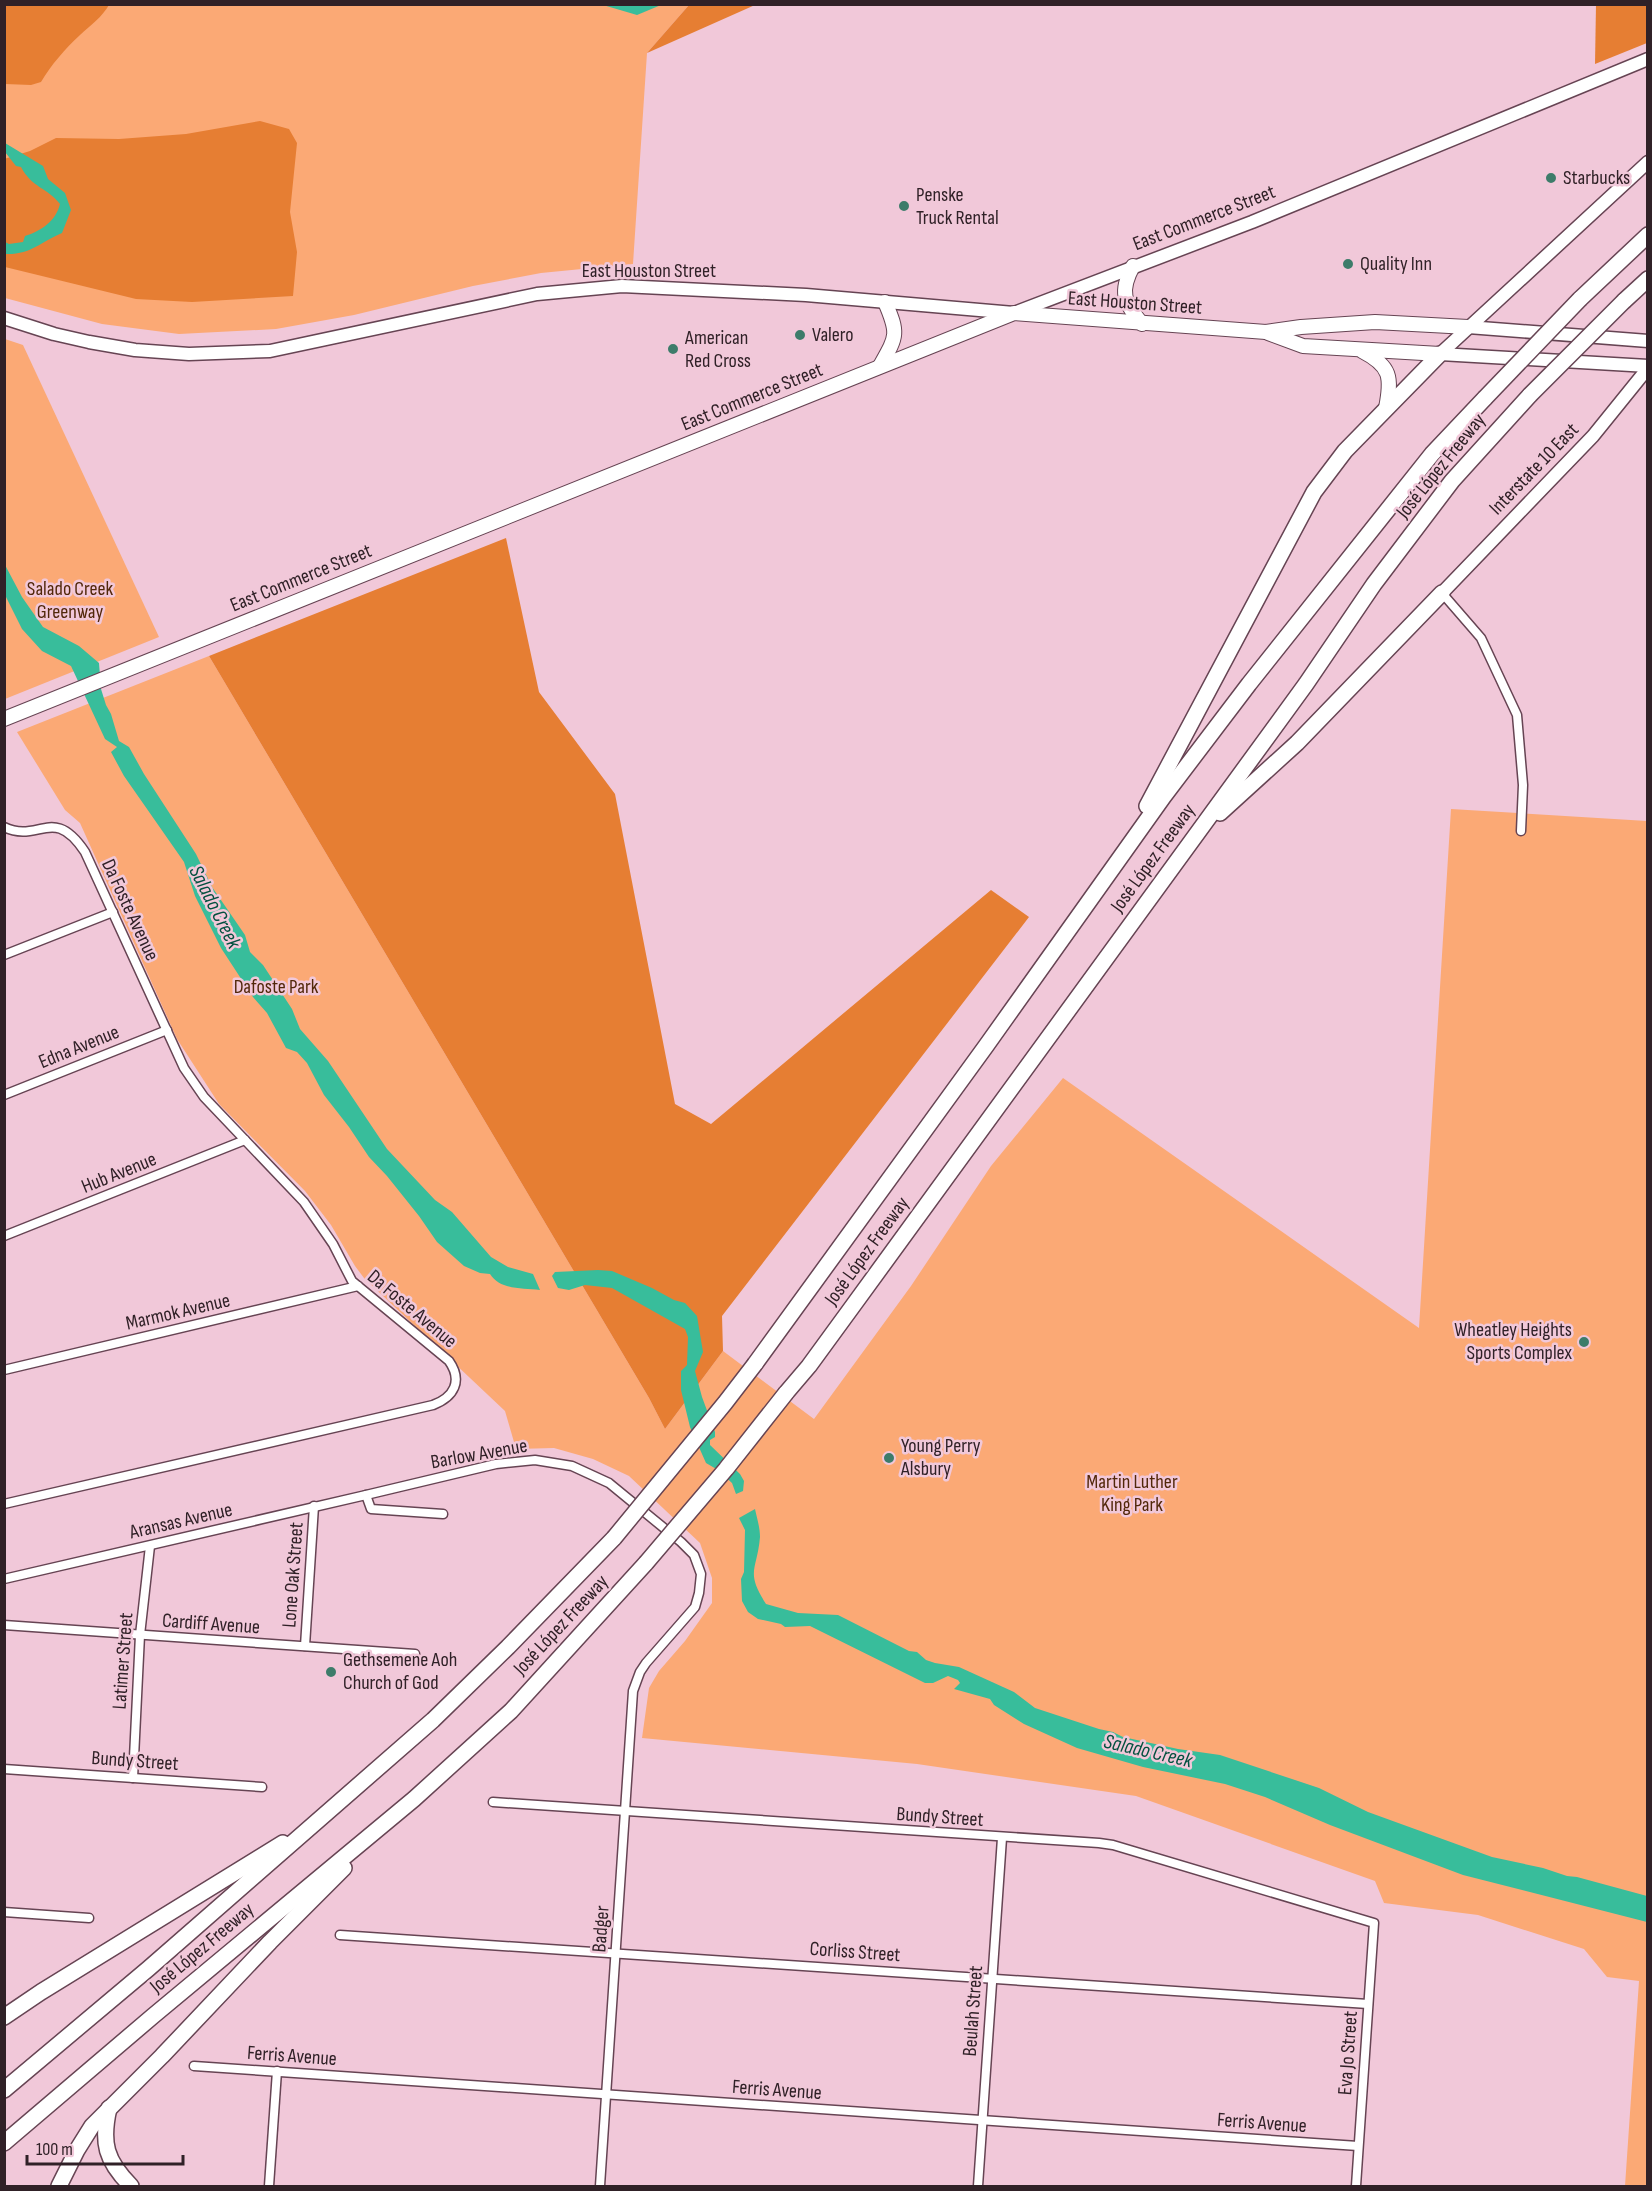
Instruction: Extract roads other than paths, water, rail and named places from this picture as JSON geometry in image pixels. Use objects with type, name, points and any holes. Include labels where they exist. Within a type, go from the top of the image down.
[{"type":"highway","name":"José López Freeway","points":[[4,2090],[148,1969],[441,1712],[614,1538],[699,1436],[755,1364],[980,1056],[1164,796],[1293,629],[1432,454],[1580,299],[1647,235]]},
{"type":"highway","name":"José López Freeway","points":[[4,2143],[414,1799],[511,1711],[646,1563],[726,1469],[849,1312],[1306,684],[1374,584],[1452,481],[1530,395],[1647,279]]},
{"type":"highway","points":[[1117,862],[1314,492],[1345,451],[1440,354]]},
{"type":"highway","points":[[1197,833],[1297,743],[1442,593]]},
{"type":"highway","points":[[59,2187],[92,2126],[270,1942],[414,1799]]},
{"type":"highway","points":[[4,2017],[181,1907],[228,1875],[314,1824]]},
{"type":"highway","points":[[110,2108],[106,2122],[107,2151],[112,2164],[131,2187]]},
{"type":"main road","name":"East Commerce Street","points":[[7,718],[880,366],[1133,266],[1252,222],[1647,59]]},
{"type":"main road","points":[[1440,354],[1647,162]]},
{"type":"main road","points":[[1133,266],[1126,279],[1124,290],[1126,301],[1142,324]]},
{"type":"main road","name":"East Houston Street","points":[[4,318],[89,342],[135,350],[189,354],[234,353],[270,351],[513,299],[580,289],[622,286],[672,287],[885,302],[1266,332],[1375,322],[1647,341]]},
{"type":"main road","points":[[880,366],[894,340],[896,330],[885,302]]},
{"type":"main road","name":"East Houston Street","points":[[1266,332],[1303,346],[1647,367]]},
{"type":"main road","points":[[1360,350],[1375,358],[1388,374],[1390,383],[1386,408]]},
{"type":"main road","name":"Interstate 10 East","points":[[1442,593],[1593,436],[1647,367]]},
{"type":"street","points":[[1442,593],[1481,638],[1517,715],[1523,785],[1521,831]]},
{"type":"street","name":"Da Foste Avenue","points":[[4,827],[24,831],[52,826],[64,829],[71,834],[85,852],[166,1030],[193,1083],[316,1218],[333,1244],[352,1281],[449,1361],[454,1368],[456,1381],[452,1393],[433,1405],[4,1504]]},
{"type":"street","points":[[4,956],[113,912]]},
{"type":"street","name":"Edna Avenue","points":[[4,1095],[166,1030]]},
{"type":"street","name":"Hub Avenue","points":[[4,1236],[245,1140]]},
{"type":"street","name":"Marmok Avenue","points":[[4,1370],[358,1286]]},
{"type":"street","name":"Barlow Avenue","points":[[366,1495],[496,1464],[535,1460],[572,1466],[609,1483],[681,1542],[694,1556],[701,1574],[695,1607],[646,1663],[639,1676]]},
{"type":"street","points":[[366,1495],[371,1509],[443,1514]]},
{"type":"street","name":"Aransas Avenue","points":[[4,1579],[366,1495]]},
{"type":"street","name":"Lone Oak Street","points":[[305,1646],[314,1506]]},
{"type":"street","name":"Latimer Street","points":[[133,1778],[140,1635],[150,1546]]},
{"type":"street","name":"Cardiff Avenue","points":[[4,1625],[415,1654]]},
{"type":"street","name":"Badger","points":[[600,2187],[632,1703],[633,1691],[639,1676]]},
{"type":"street","name":"Bundy Street","points":[[4,1769],[262,1787]]},
{"type":"street","name":"Bundy Street","points":[[493,1802],[1113,1845],[1374,1923]]},
{"type":"street","name":"Beulah Street","points":[[978,2187],[1002,1838]]},
{"type":"street","points":[[4,1912],[89,1918]]},
{"type":"street","name":"Eva Jo Street","points":[[1356,2187],[1374,1923]]},
{"type":"street","name":"Corliss Street","points":[[340,1935],[1368,2004]]},
{"type":"street","name":"Ferris Avenue","points":[[194,2066],[1358,2146]]},
{"type":"street","points":[[269,2187],[277,2071]]},
{"type":"water","points":[[603,5],[661,5],[637,15]]},
{"type":"water","points":[[5,143],[43,166],[48,179],[65,193],[71,210],[62,233],[29,250],[14,254],[5,254],[5,242],[9,244],[23,242],[25,236],[42,228],[51,220],[60,204],[35,184],[21,167],[16,166],[5,152]]},
{"type":"water","name":"Salado Creek","points":[[4,563],[22,597],[43,627],[79,646],[99,663],[101,689],[119,741],[129,747],[196,854],[212,887],[245,935],[250,952],[263,965],[292,1009],[300,1029],[328,1061],[387,1149],[435,1200],[452,1212],[491,1257],[508,1267],[533,1274],[540,1290],[505,1286],[490,1274],[480,1273],[464,1266],[437,1242],[387,1176],[369,1157],[324,1095],[307,1063],[297,1052],[286,1048],[267,1013],[253,997],[221,948],[195,896],[184,862],[124,776],[111,752],[117,747],[105,739],[71,666],[42,651],[22,629],[5,595]]},
{"type":"water","points":[[612,1271],[685,1303],[697,1316],[703,1352],[695,1371],[715,1432],[710,1445],[740,1474],[744,1481],[743,1491],[736,1494],[732,1483],[706,1463],[690,1427],[681,1390],[681,1371],[687,1365],[688,1337],[685,1329],[612,1288],[585,1285],[569,1290],[558,1288],[552,1276],[555,1272]]},
{"type":"water","name":"Salado Creek","points":[[755,1509],[760,1537],[754,1577],[766,1604],[798,1613],[838,1615],[909,1651],[917,1652],[926,1660],[959,1667],[1014,1692],[1035,1708],[1123,1737],[1220,1755],[1319,1788],[1368,1812],[1492,1857],[1647,1896],[1647,1922],[1463,1875],[1330,1825],[1265,1797],[1225,1784],[1143,1767],[1077,1748],[1024,1724],[994,1705],[990,1699],[954,1689],[960,1683],[958,1680],[948,1676],[933,1683],[925,1683],[810,1626],[785,1627],[758,1619],[748,1612],[742,1601],[741,1579],[744,1572],[745,1530],[739,1518]]},
{"type":"place","name":"Starbucks","points":[[1551,178]]},
{"type":"place","name":"Penske Truck Rental","points":[[904,206]]},
{"type":"place","name":"Quality Inn","points":[[1348,264]]},
{"type":"place","name":"Valero","points":[[800,335]]},
{"type":"place","name":"American Red Cross","points":[[673,349]]},
{"type":"place","name":"Wheatley Heights Sports Complex","points":[[1584,1342]]},
{"type":"place","name":"Young Perry Alsbury","points":[[889,1458]]},
{"type":"place","name":"Gethsemene Aoh Church of God","points":[[331,1672]]},
{"type":"park label","name":"Salado Creek Greenway","points":[[70,600]]},
{"type":"park label","name":"Dafoste Park","points":[[276,987]]},
{"type":"park label","name":"Martin Luther King Park","points":[[1132,1494]]}]
